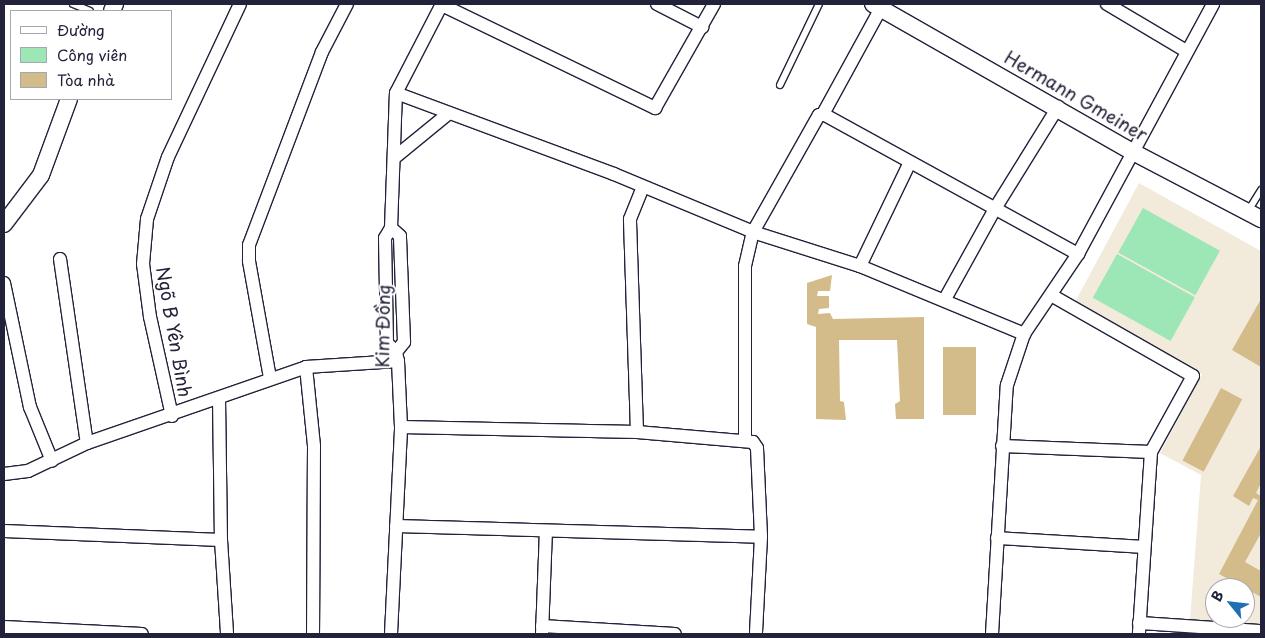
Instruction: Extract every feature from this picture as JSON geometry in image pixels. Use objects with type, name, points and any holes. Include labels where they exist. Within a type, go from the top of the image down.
[{"type":"street","name":"Ngõ B Yên Bình","points":[[172,416],[150,317],[143,264],[147,219],[168,157],[240,4]]},
{"type":"street","points":[[270,378],[249,261],[249,245],[322,52],[347,4]]},
{"type":"street","points":[[442,4],[656,108],[714,4]]},
{"type":"street","name":"Kim Đồng","points":[[391,634],[402,427],[397,357],[404,342],[400,236],[391,228],[396,93],[442,4]]},
{"type":"street","points":[[657,4],[702,27]]},
{"type":"street","points":[[1108,4],[1186,51]]},
{"type":"street","points":[[992,634],[1007,385],[1024,334],[1078,254],[1131,151],[1213,4]]},
{"type":"street","points":[[745,439],[745,266],[753,232],[814,121],[822,114],[881,6]]},
{"type":"street","name":"Hermann Gmeiner","points":[[881,6],[1131,151],[1254,215]]},
{"type":"street","points":[[396,93],[643,186],[753,232],[860,266],[946,300],[1024,334]]},
{"type":"street","points":[[4,224],[41,176],[69,100]]},
{"type":"street","points":[[946,300],[996,207],[1058,107]]},
{"type":"street","points":[[394,158],[449,113]]},
{"type":"street","points":[[822,114],[996,207],[1078,254]]},
{"type":"street","points":[[860,266],[910,162]]},
{"type":"street","points":[[637,432],[630,219],[643,186]]},
{"type":"street","points":[[4,474],[28,471],[87,444],[172,416],[270,378],[306,367],[397,357],[387,343],[385,238],[391,228]]},
{"type":"street","points":[[60,259],[87,444]]},
{"type":"street","points":[[4,283],[30,408],[52,461]]},
{"type":"street","points":[[1050,295],[1193,376],[1151,452],[1143,547],[1139,629],[1261,632]]},
{"type":"street","points":[[386,302],[402,301]]},
{"type":"street","points":[[306,367],[314,446],[313,634]]},
{"type":"street","points":[[219,398],[221,540],[227,634]]},
{"type":"street","points":[[402,427],[637,432],[745,439],[757,448],[761,537],[756,634]]},
{"type":"street","points":[[1002,446],[1151,452]]},
{"type":"street","points":[[396,526],[761,537]]},
{"type":"street","points":[[4,532],[221,540]]},
{"type":"street","points":[[546,532],[542,630],[675,634]]},
{"type":"street","points":[[998,538],[1143,547]]},
{"type":"street","points":[[4,627],[142,634]]},
{"type":"lane","points":[[73,4],[87,8]]},
{"type":"lane","points":[[780,85],[819,4]]},
{"type":"lane","points":[[1254,215],[1261,190]]},
{"type":"shaded area","points":[[1139,183],[1261,251],[1261,626],[1255,625],[1255,578],[1205,578],[1205,621],[1190,620],[1201,475],[1160,453],[1202,374],[1075,302]]},
{"type":"green space","points":[[1143,208],[1220,251],[1195,295],[1118,253]]},
{"type":"green space","points":[[1117,254],[1195,297],[1171,341],[1093,298]]},
{"type":"building","points":[[832,275],[830,291],[818,291],[817,296],[829,296],[829,308],[819,309],[818,314],[830,313],[833,319],[924,317],[924,419],[896,419],[895,404],[900,401],[897,340],[839,340],[840,401],[844,402],[846,420],[816,419],[816,327],[807,324],[807,283]]},
{"type":"building","points":[[1261,299],[1261,367],[1232,350]]},
{"type":"building","points":[[943,347],[976,347],[976,415],[943,415]]},
{"type":"building","points":[[1221,388],[1242,399],[1204,472],[1183,460]]},
{"type":"building","points":[[1261,446],[1261,483],[1256,493],[1261,496],[1261,533],[1245,562],[1261,571],[1261,597],[1255,594],[1255,578],[1226,578],[1219,574],[1258,500],[1253,498],[1249,506],[1233,496]]}]
